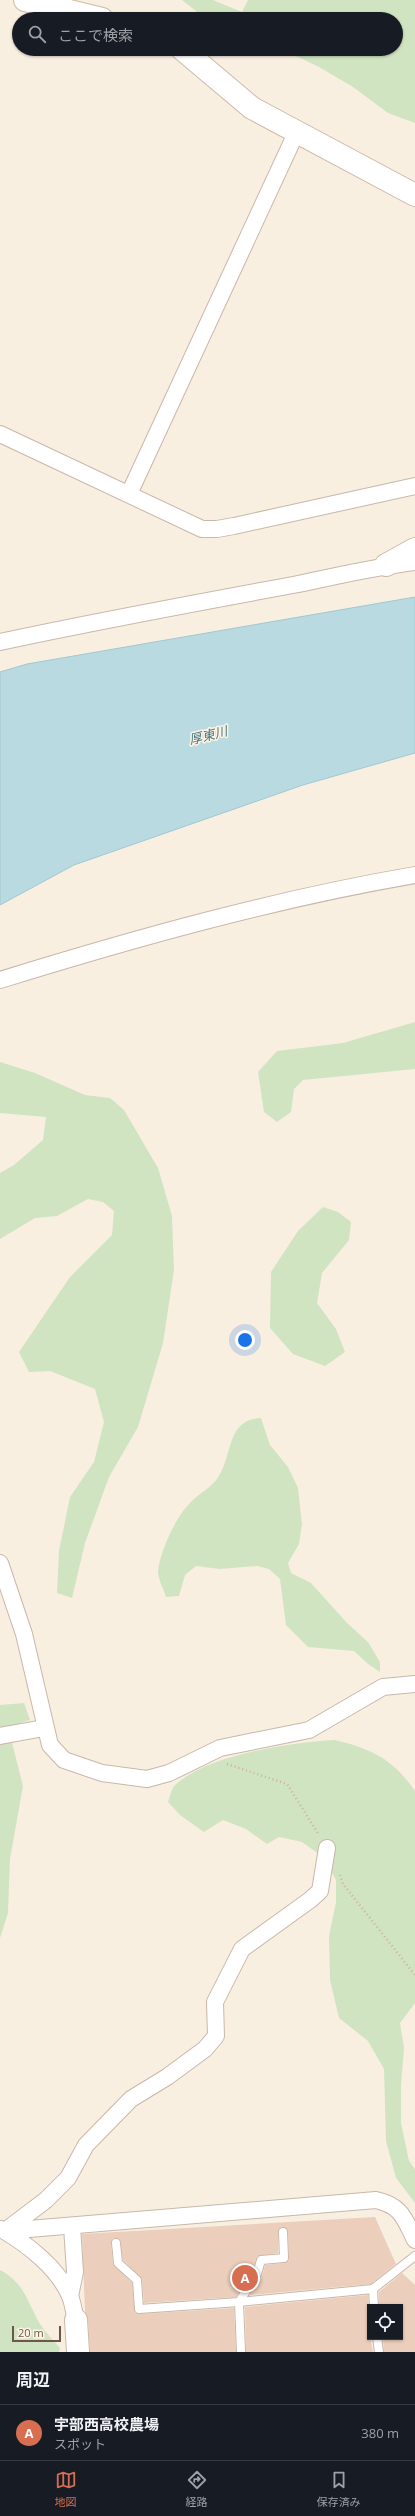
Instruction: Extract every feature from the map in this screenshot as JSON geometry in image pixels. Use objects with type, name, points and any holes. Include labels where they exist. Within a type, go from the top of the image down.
[{"type":"street","points":[[24,0],[73,12]]},
{"type":"street","points":[[190,56],[252,108],[415,195]]},
{"type":"street","points":[[129,494],[297,131]]},
{"type":"street","points":[[0,434],[202,529],[217,529],[415,486]]},
{"type":"street","points":[[386,565],[415,549]]},
{"type":"street","points":[[0,642],[129,614],[319,580],[386,565],[415,562]]},
{"type":"street","points":[[0,980],[187,926],[365,884],[415,875]]},
{"type":"street","points":[[0,1563],[24,1634],[44,1728],[50,1745],[64,1760],[102,1773],[147,1779],[184,1767],[220,1748],[309,1730],[383,1687],[415,1684]]},
{"type":"street","points":[[0,1736],[44,1728]]},
{"type":"street","points":[[3,2230],[46,2200],[68,2178],[86,2145],[131,2099],[167,2077],[206,2049],[216,2036],[215,2002],[242,1949],[310,1900],[320,1891],[328,1848]]},
{"type":"street","points":[[3,2230],[72,2227],[376,2200],[391,2203],[402,2215],[415,2240]]},
{"type":"street","points":[[70,2296],[75,2272],[72,2227]]},
{"type":"street","points":[[3,2230],[53,2270],[70,2296],[76,2320],[78,2352]]},
{"type":"lane","points":[[242,2352],[239,2302],[257,2274],[261,2260],[284,2258],[283,2232]]},
{"type":"lane","points":[[116,2243],[118,2263],[138,2280],[139,2308],[239,2302],[373,2289],[415,2256]]},
{"type":"lane","points":[[373,2289],[374,2304]]},
{"type":"lane","points":[[377,2340],[378,2352]]},
{"type":"green space","points":[[182,0],[213,0],[242,12],[197,12]]},
{"type":"green space","points":[[248,0],[415,0],[415,123],[388,113],[353,87],[319,67],[294,56],[403,56],[403,12],[242,12]]},
{"type":"green space","points":[[415,1022],[415,1069],[303,1080],[294,1089],[291,1112],[277,1122],[264,1112],[258,1072],[277,1051],[343,1043]]},
{"type":"green space","points":[[0,1062],[35,1073],[85,1095],[110,1098],[124,1110],[158,1168],[172,1216],[174,1270],[163,1343],[138,1427],[109,1477],[85,1543],[72,1598],[57,1593],[59,1551],[70,1497],[94,1462],[104,1422],[95,1389],[50,1371],[29,1372],[19,1352],[70,1277],[112,1235],[114,1211],[103,1202],[88,1199],[57,1216],[35,1218],[0,1239],[0,1173],[14,1165],[43,1140],[46,1117],[0,1113]]},
{"type":"green space","points":[[323,1207],[338,1212],[351,1222],[349,1240],[322,1273],[317,1303],[336,1329],[345,1352],[325,1366],[293,1354],[270,1328],[271,1272],[298,1231]]},
{"type":"green space","points":[[261,1418],[270,1445],[288,1467],[298,1488],[302,1524],[299,1544],[288,1563],[291,1573],[311,1583],[347,1623],[368,1642],[380,1662],[380,1672],[368,1664],[354,1651],[308,1647],[286,1625],[280,1579],[269,1569],[257,1566],[220,1569],[196,1566],[185,1575],[179,1596],[166,1597],[158,1571],[162,1553],[170,1533],[186,1507],[217,1479],[226,1460],[232,1440],[241,1425],[249,1420]]},
{"type":"green space","points":[[24,1703],[30,1720],[8,1727],[23,1786],[10,1859],[8,1913],[0,1938],[0,1705]]},
{"type":"green space","points":[[335,1740],[360,1747],[381,1757],[390,1763],[407,1780],[415,1791],[415,2003],[400,2023],[404,2048],[401,2085],[401,2123],[409,2161],[415,2169],[415,2203],[396,2178],[386,2141],[384,2069],[368,2041],[339,2018],[330,1980],[329,1936],[336,1902],[336,1880],[323,1857],[302,1842],[279,1837],[267,1844],[246,1829],[223,1820],[204,1832],[180,1815],[168,1802],[175,1785],[189,1775],[228,1758],[274,1747]]},
{"type":"green space","points":[[0,2270],[8,2275],[20,2287],[40,2324],[60,2348],[59,2352],[0,2352]]},
{"type":"water","name":"厚東川","points":[[415,597],[415,753],[303,785],[74,865],[0,905],[0,672],[27,664]]},
{"type":"building","points":[[375,2217],[396,2264],[371,2284],[250,2295],[262,2277],[265,2265],[284,2263],[289,2260],[288,2231],[282,2227],[278,2232],[278,2253],[257,2256],[252,2272],[236,2297],[144,2303],[142,2279],[123,2260],[120,2240],[113,2238],[111,2244],[113,2264],[132,2283],[135,2312],[139,2314],[234,2308],[236,2352],[90,2352],[88,2319],[85,2312],[82,2234]]},
{"type":"building","points":[[402,2273],[415,2285],[415,2352],[384,2352],[383,2340],[403,2340],[403,2304],[379,2304],[379,2292]]},
{"type":"building","points":[[368,2295],[367,2340],[371,2340],[373,2352],[246,2352],[245,2307]]},
{"type":"place","name":"宇部西高校農場","points":[[245,2278]]}]
